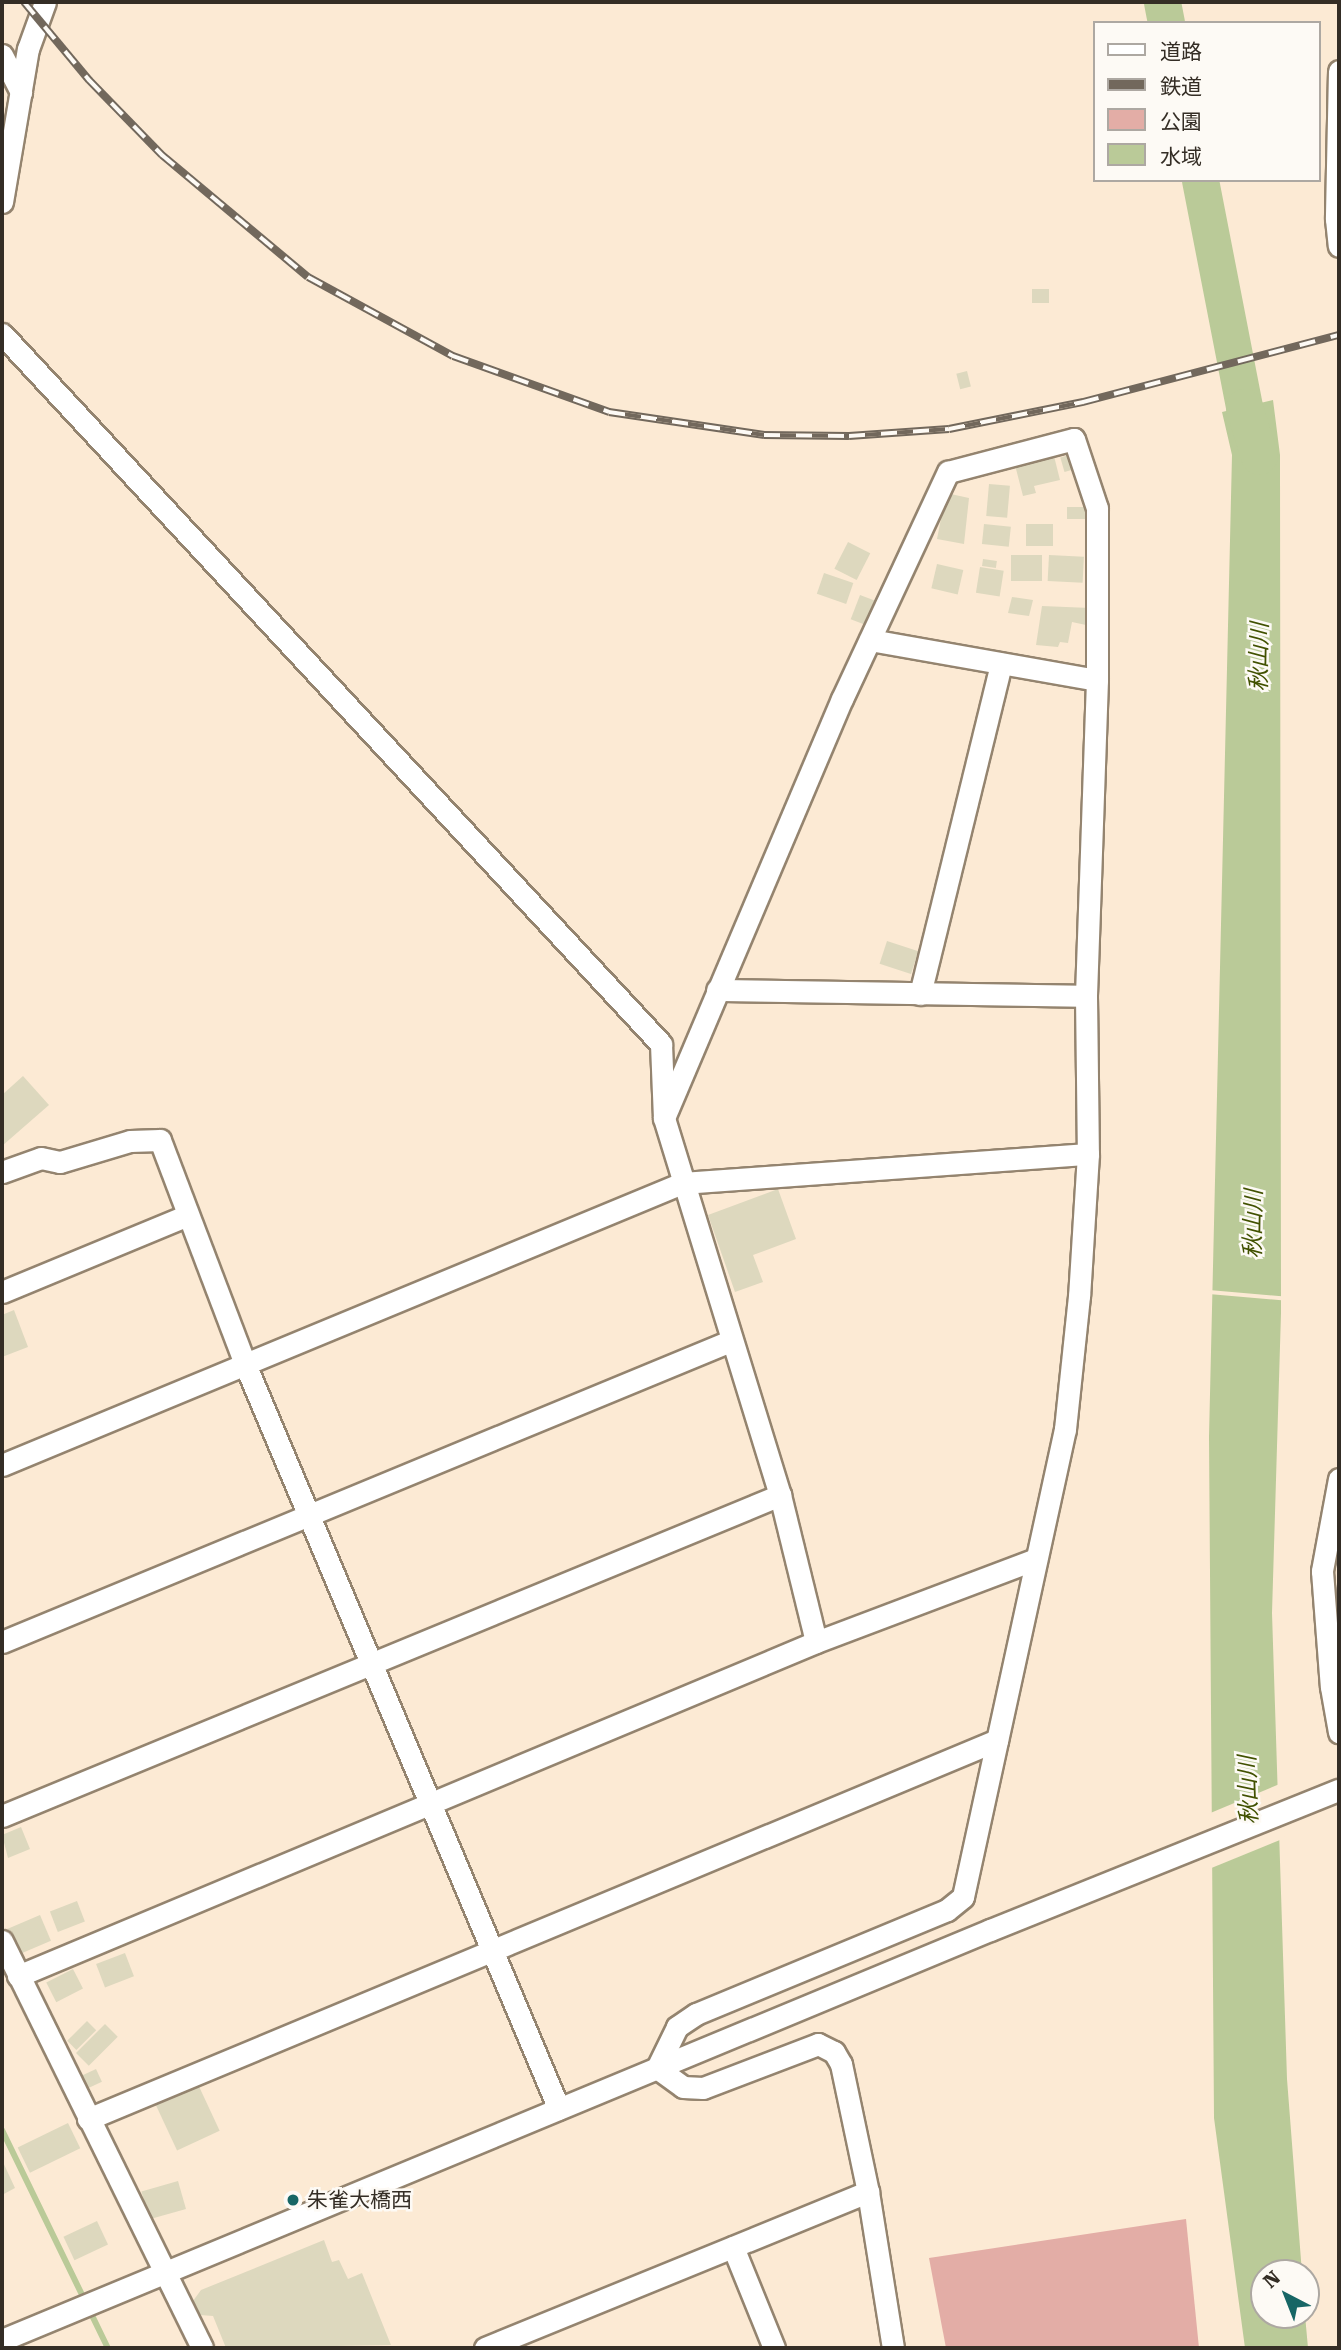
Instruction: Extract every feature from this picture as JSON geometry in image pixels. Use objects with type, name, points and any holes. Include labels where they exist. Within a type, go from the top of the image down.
[{"type":"street","points":[[2,202],[28,49],[45,2]]},
{"type":"street","points":[[2,55],[21,92]]},
{"type":"street","points":[[1339,71],[1339,246]]},
{"type":"street","points":[[2,334],[661,1044],[664,1118],[730,1341],[780,1495],[817,1642]]},
{"type":"street","points":[[657,2068],[677,2027],[696,2014],[947,1910],[963,1897],[1065,1429],[1088,1154],[1086,996],[1097,680],[1097,508],[1074,439],[948,472],[870,640],[664,1118]]},
{"type":"street","points":[[870,640],[1097,680]]},
{"type":"street","points":[[920,994],[1000,664]]},
{"type":"street","points":[[717,990],[1086,996]]},
{"type":"street","points":[[2,1172],[41,1158],[60,1162],[130,1141],[160,1140],[245,1364],[559,2109]]},
{"type":"street","points":[[2,1465],[682,1183],[1088,1154]]},
{"type":"street","points":[[2,1292],[188,1215]]},
{"type":"street","points":[[2,1642],[307,1513],[730,1341]]},
{"type":"street","points":[[1339,1479],[1322,1571],[1332,1600],[1339,1732]]},
{"type":"street","points":[[2,1816],[780,1495]]},
{"type":"street","points":[[18,1976],[817,1642],[1036,1559]]},
{"type":"street","points":[[88,2119],[997,1740]]},
{"type":"street","points":[[5,2348],[2,2341],[990,1930],[1339,1790]]},
{"type":"street","points":[[2,1941],[202,2348]]},
{"type":"street","points":[[657,2068],[683,2087],[703,2088],[818,2044],[834,2052],[841,2064],[868,2192],[893,2348]]},
{"type":"street","points":[[485,2348],[868,2192]]},
{"type":"street","points":[[733,2247],[774,2348]]},
{"type":"green space","points":[[1186,2219],[1199,2348],[946,2348],[929,2258]]},
{"type":"water","points":[[1273,400],[1280,455],[1281,1313],[1272,1613],[1287,2079],[1301,2259],[1250,2259],[1250,2329],[1306,2329],[1308,2348],[1245,2348],[1214,2118],[1209,1437],[1232,455],[1222,412]]},
{"type":"pier","points":[[1209,1290],[1285,1297],[1284,1301],[1209,1294]]},
{"type":"pier","points":[[1282,1783],[1285,1838],[1209,1869],[1208,1814]]},
{"type":"building","points":[[1032,289],[1049,289],[1049,303],[1032,303]]},
{"type":"building","points":[[967,371],[971,387],[960,389],[956,374]]},
{"type":"building","points":[[1069,455],[1073,469],[1064,472],[1060,457]]},
{"type":"building","points":[[1054,456],[1060,480],[1034,486],[1036,493],[1023,496],[1015,465]]},
{"type":"building","points":[[989,484],[1010,486],[1007,518],[986,516]]},
{"type":"building","points":[[946,493],[969,498],[964,544],[937,539]]},
{"type":"building","points":[[1067,507],[1086,507],[1086,519],[1067,519]]},
{"type":"building","points":[[984,524],[1011,527],[1009,547],[982,544]]},
{"type":"building","points":[[1026,524],[1053,524],[1053,546],[1026,546]]},
{"type":"building","points":[[848,542],[870,553],[857,580],[834,569]]},
{"type":"building","points":[[1011,555],[1042,555],[1042,581],[1011,581]]},
{"type":"building","points":[[1049,555],[1084,557],[1083,583],[1048,581]]},
{"type":"building","points":[[983,559],[997,561],[996,568],[982,566]]},
{"type":"building","points":[[937,564],[963,570],[958,594],[931,588]]},
{"type":"building","points":[[980,567],[1004,571],[1000,596],[976,593]]},
{"type":"building","points":[[824,573],[853,583],[846,604],[817,594]]},
{"type":"building","points":[[860,595],[876,601],[867,625],[851,619]]},
{"type":"building","points":[[1012,597],[1033,600],[1029,616],[1008,613]]},
{"type":"building","points":[[1042,606],[1090,608],[1086,625],[1072,622],[1068,643],[1060,642],[1058,647],[1036,645]]},
{"type":"building","points":[[887,941],[918,951],[911,974],[880,964]]},
{"type":"building","points":[[23,1076],[49,1105],[2,1146],[2,1095]]},
{"type":"building","points":[[778,1189],[796,1239],[753,1255],[763,1282],[735,1292],[708,1215]]},
{"type":"building","points":[[14,1310],[28,1347],[2,1357],[2,1315]]},
{"type":"building","points":[[21,1827],[30,1849],[8,1858],[2,1835]]},
{"type":"building","points":[[77,1901],[85,1922],[58,1932],[50,1911]]},
{"type":"building","points":[[40,1915],[51,1941],[19,1954],[8,1929]]},
{"type":"building","points":[[125,1953],[134,1976],[105,1987],[96,1964]]},
{"type":"building","points":[[73,1969],[83,1989],[56,2002],[46,1983]]},
{"type":"building","points":[[87,2021],[96,2030],[76,2050],[67,2041]]},
{"type":"building","points":[[105,2024],[118,2037],[89,2066],[76,2053]]},
{"type":"building","points":[[96,2069],[102,2082],[87,2088],[81,2076]]},
{"type":"building","points":[[196,2080],[220,2131],[177,2151],[153,2100]]},
{"type":"building","points":[[68,2123],[80,2148],[30,2173],[18,2148]]},
{"type":"building","points":[[2,2160],[15,2188],[2,2195]]},
{"type":"building","points":[[178,2181],[186,2209],[149,2219],[141,2191]]},
{"type":"building","points":[[97,2221],[108,2245],[74,2260],[63,2237]]},
{"type":"building","points":[[324,2240],[332,2262],[339,2260],[348,2279],[362,2273],[391,2345],[226,2348],[213,2316],[200,2315],[193,2301],[201,2290]]},
{"type":"waterway","name":"秋山川","points":[[1162,2],[1166,21]]},
{"type":"waterway","name":"秋山川","points":[[1200,182],[1244,407],[1259,456]]},
{"type":"waterway","points":[[2,2130],[108,2348]]},
{"type":"railway","points":[[24,2],[89,80],[162,155],[308,277],[453,356],[609,412],[764,435],[849,436],[949,429],[1083,402],[1339,335]]},
{"type":"place","name":"朱雀大橋西","points":[[293,2200]]}]
